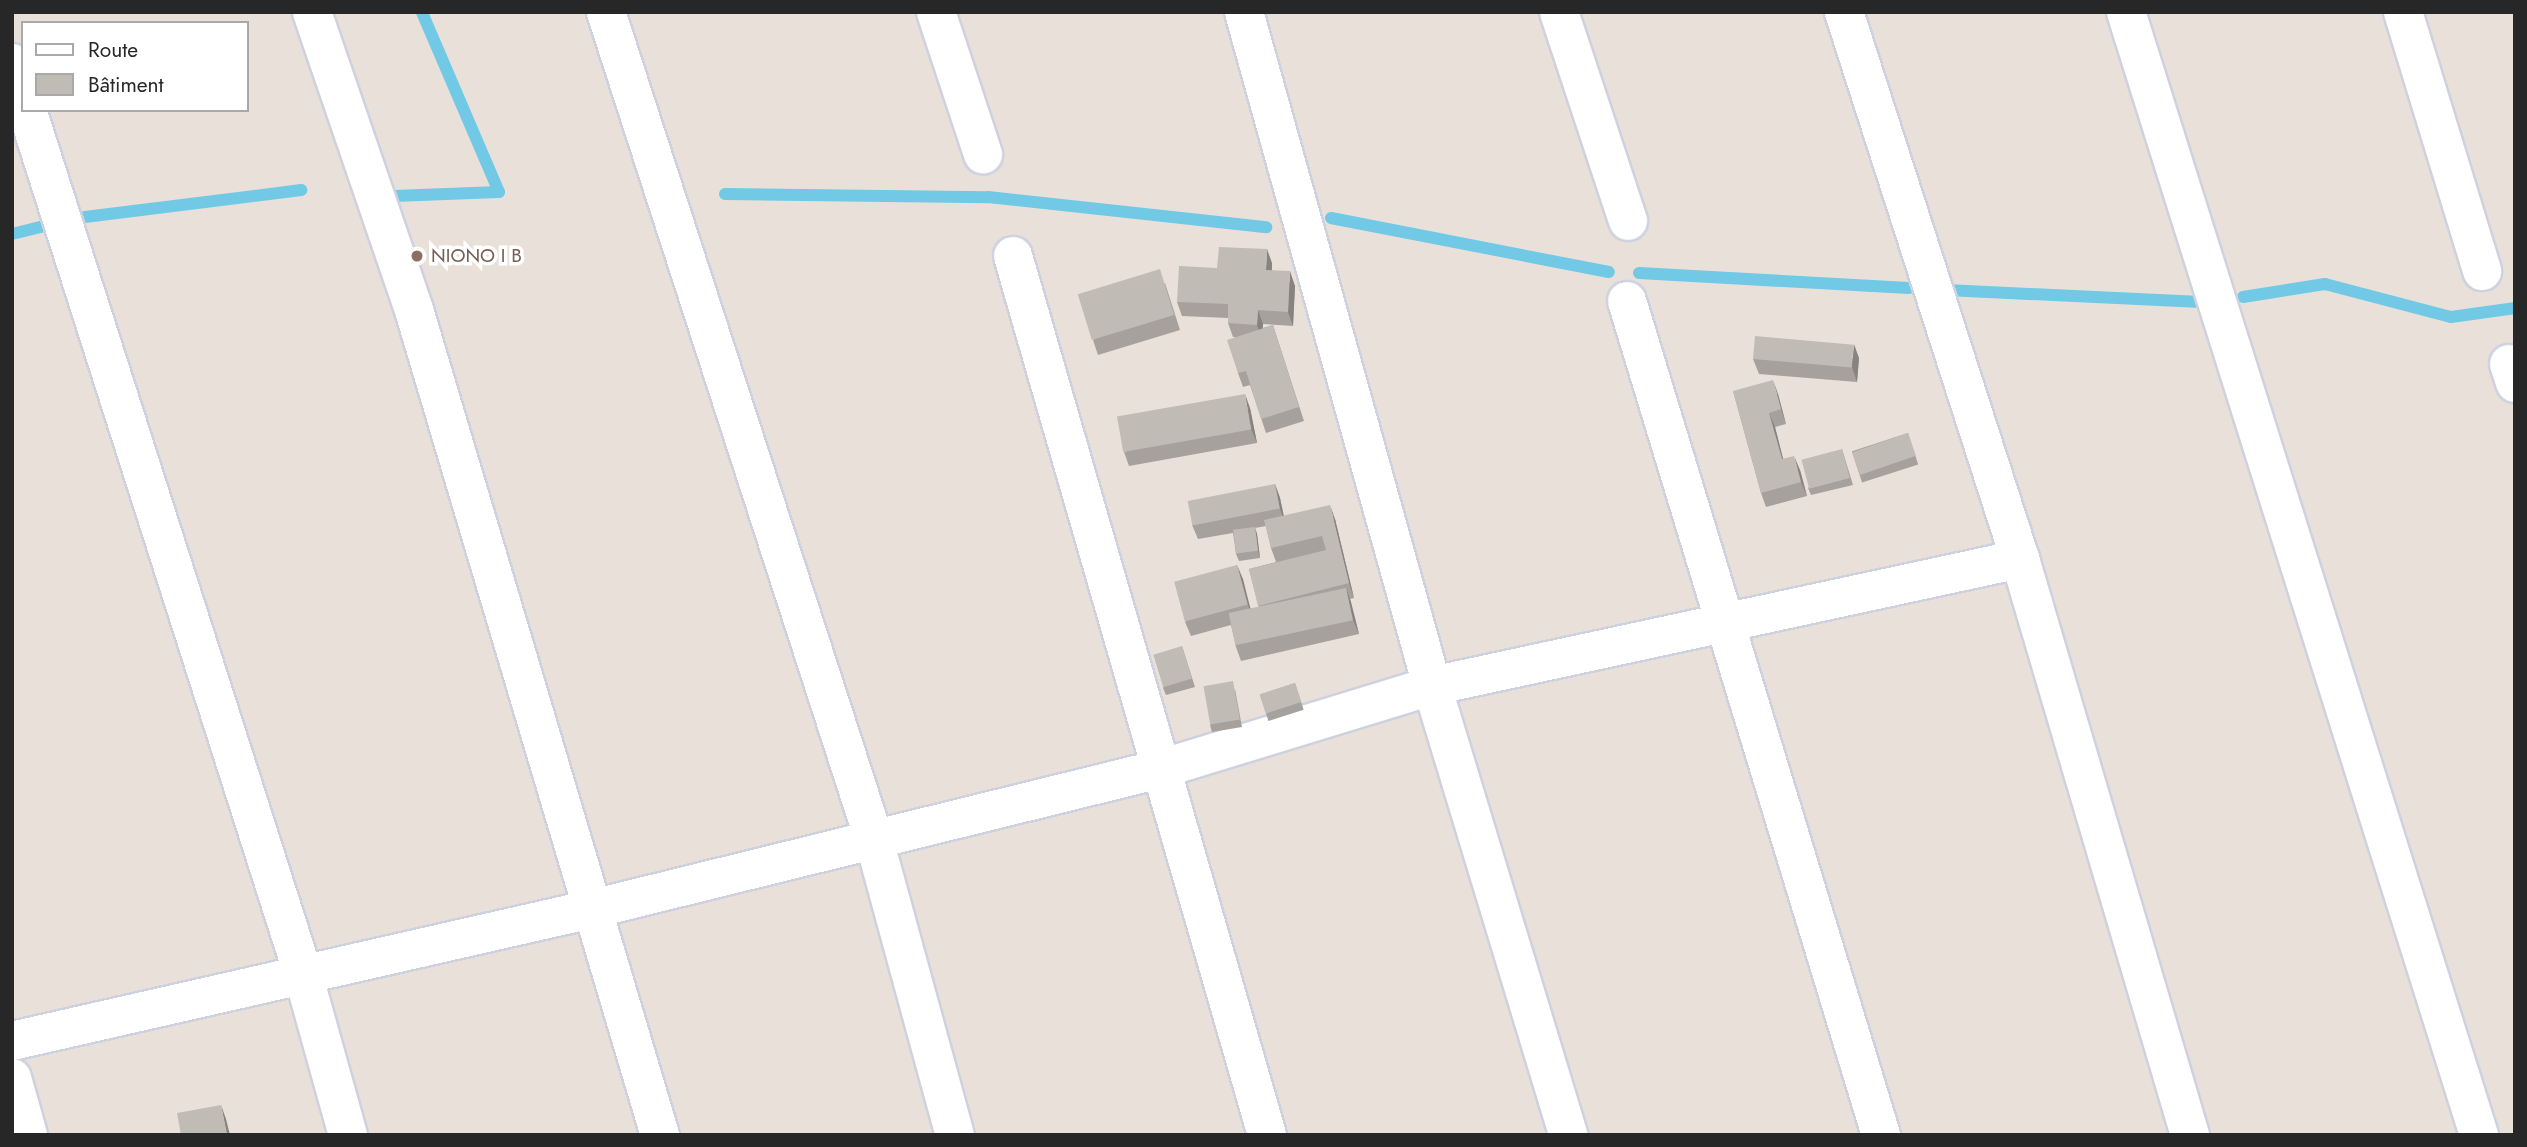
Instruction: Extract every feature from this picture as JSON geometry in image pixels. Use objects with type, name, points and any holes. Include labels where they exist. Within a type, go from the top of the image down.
[{"type":"street","points":[[312,12],[414,310],[596,908],[660,1135]]},
{"type":"street","points":[[606,12],[873,836],[955,1135]]},
{"type":"street","points":[[936,12],[983,154]]},
{"type":"street","points":[[1244,12],[1432,686],[1568,1135]]},
{"type":"street","points":[[1559,12],[1628,221]]},
{"type":"street","points":[[1844,12],[2020,559],[2190,1135]]},
{"type":"street","points":[[2126,12],[2479,1135]]},
{"type":"street","points":[[2403,12],[2482,271]]},
{"type":"street","points":[[12,63],[21,90]]},
{"type":"street","points":[[28,112],[303,974],[348,1135]]},
{"type":"street","points":[[1013,256],[1267,1135]]},
{"type":"street","points":[[1627,301],[1881,1135]]},
{"type":"street","points":[[12,1041],[596,908],[873,836],[1160,769],[1432,686],[2020,559]]},
{"type":"street","points":[[12,1078],[28,1135]]},
{"type":"building","points":[[1219,247],[1267,249],[1266,270],[1290,271],[1288,312],[1258,310],[1257,325],[1228,323],[1228,304],[1177,302],[1179,266],[1217,268]]},
{"type":"building","points":[[1160,269],[1174,315],[1092,340],[1078,294]]},
{"type":"building","points":[[1273,325],[1299,407],[1261,419],[1246,371],[1238,373],[1227,340]]},
{"type":"building","points":[[1755,336],[1854,345],[1852,368],[1753,359]]},
{"type":"building","points":[[1773,380],[1781,409],[1769,413],[1782,459],[1794,456],[1801,482],[1761,493],[1733,391]]},
{"type":"building","points":[[1245,394],[1251,429],[1123,452],[1117,417]]},
{"type":"building","points":[[1908,433],[1916,456],[1860,475],[1852,452]]},
{"type":"building","points":[[1842,449],[1850,478],[1809,489],[1801,460]]},
{"type":"building","points":[[1275,484],[1280,509],[1192,526],[1188,501]]},
{"type":"building","points":[[1330,505],[1349,583],[1258,606],[1249,569],[1326,550],[1322,536],[1271,548],[1264,520]]},
{"type":"building","points":[[1255,527],[1258,551],[1236,554],[1233,530]]},
{"type":"building","points":[[1237,565],[1248,605],[1185,621],[1174,582]]},
{"type":"building","points":[[1346,588],[1353,620],[1235,645],[1229,613]]},
{"type":"building","points":[[1182,646],[1192,679],[1163,687],[1153,655]]},
{"type":"building","points":[[1233,681],[1240,719],[1210,725],[1203,686]]},
{"type":"building","points":[[1295,683],[1301,702],[1266,713],[1260,694]]},
{"type":"building","points":[[221,1105],[227,1135],[181,1135],[177,1113]]},
{"type":"waterway","points":[[394,196],[499,192],[422,12]]},
{"type":"waterway","points":[[85,217],[301,190]]},
{"type":"waterway","points":[[725,194],[988,197],[1266,227]]},
{"type":"waterway","points":[[1331,218],[1609,272]]},
{"type":"waterway","points":[[12,234],[49,225]]},
{"type":"waterway","points":[[1639,273],[1909,288]]},
{"type":"waterway","points":[[2243,297],[2325,284],[2451,317],[2515,308]]},
{"type":"waterway","points":[[1946,290],[2201,302]]},
{"type":"place","name":"NIONO I B","points":[[417,256]]}]
